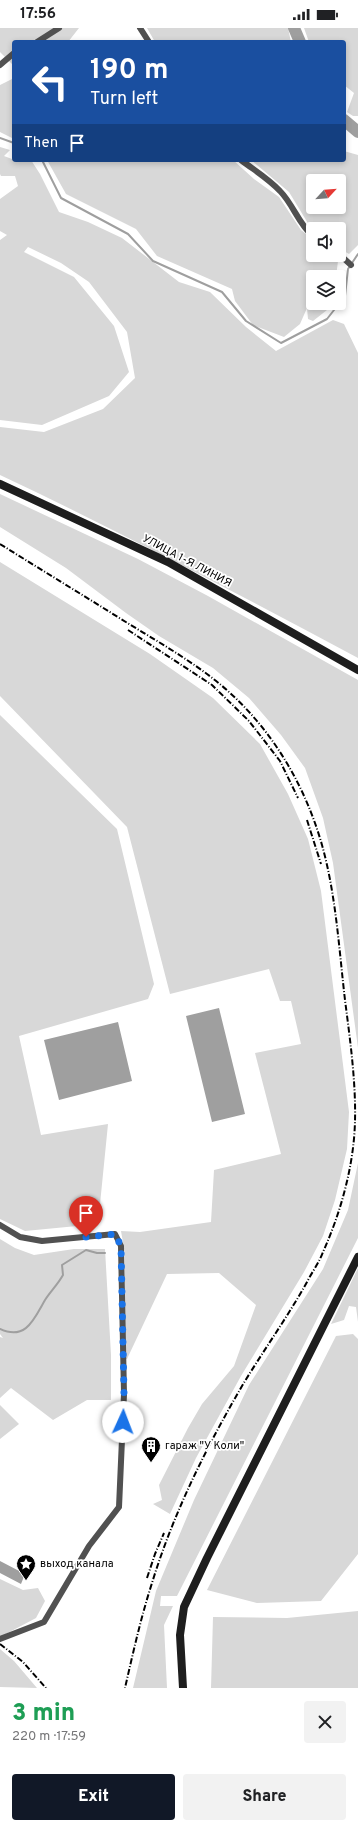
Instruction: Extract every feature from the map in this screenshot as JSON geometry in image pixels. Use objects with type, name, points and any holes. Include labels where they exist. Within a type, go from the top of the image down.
[{"type":"main road","name":"УЛИЦА 1-Я ЛИНИЯ","points":[[0,484],[168,562],[358,670]]},
{"type":"main road","points":[[183,1688],[180,1635],[184,1607],[228,1515],[358,1257]]},
{"type":"street","points":[[40,40],[60,28]]},
{"type":"street","points":[[140,28],[148,40]]},
{"type":"street","points":[[0,65],[12,55]]},
{"type":"street","points":[[244,162],[280,191],[306,229]]},
{"type":"street","points":[[346,260],[351,265]]},
{"type":"street","points":[[0,1225],[20,1237],[42,1241],[115,1234],[121,1246],[124,1394],[119,1507],[89,1546],[44,1622],[0,1639]]},
{"type":"shaded area","points":[[0,28],[79,28],[70,40],[12,40],[12,64],[0,52]]},
{"type":"shaded area","points":[[147,28],[288,28],[291,40],[154,40]]},
{"type":"shaded area","points":[[304,28],[358,28],[358,116],[353,116],[347,112],[354,93],[346,87],[346,40],[308,40]]},
{"type":"shaded area","points":[[12,79],[12,138],[0,132],[0,85]]},
{"type":"shaded area","points":[[0,147],[10,150],[4,156],[12,159],[12,162],[32,162],[59,212],[88,222],[122,238],[179,282],[210,292],[246,327],[276,351],[333,320],[344,324],[358,353],[358,658],[225,587],[0,475],[0,427],[44,432],[103,409],[135,378],[127,332],[89,282],[61,263],[28,247],[24,252],[74,277],[114,326],[129,372],[109,396],[42,425],[0,420],[0,240],[7,235],[0,231],[0,199],[18,186],[15,176],[1,176]]},
{"type":"shaded area","points":[[346,152],[358,155],[358,245],[349,254],[346,252],[346,222],[307,222],[289,192],[253,162],[346,162]]},
{"type":"shaded area","points":[[48,162],[235,162],[254,179],[279,197],[301,230],[306,234],[306,262],[338,262],[337,270],[306,270],[306,310],[300,324],[284,337],[253,325],[235,301],[232,289],[157,256],[136,229],[66,194]]},
{"type":"shaded area","points":[[307,310],[327,310],[313,321],[308,319]]},
{"type":"shaded area","points":[[0,494],[138,559],[208,596],[358,680],[358,1048],[333,863],[323,818],[305,768],[281,735],[249,698],[213,668],[159,636],[66,568],[0,527]]},
{"type":"shaded area","points":[[0,562],[150,654],[213,698],[260,744],[288,794],[308,839],[321,891],[349,1112],[347,1149],[335,1200],[323,1236],[304,1272],[241,1376],[196,1458],[170,1514],[153,1504],[162,1500],[159,1485],[202,1404],[234,1366],[256,1305],[219,1273],[167,1274],[127,1359],[125,1359],[125,1254],[121,1231],[140,1232],[211,1222],[214,1170],[281,1154],[255,1053],[301,1044],[291,1001],[280,1001],[269,969],[170,994],[127,827],[0,696]]},
{"type":"shaded area","points":[[0,715],[117,829],[154,984],[148,999],[19,1036],[41,1135],[108,1124],[98,1224],[25,1231],[0,1219]]},
{"type":"shaded area","points":[[219,1008],[245,1114],[212,1122],[186,1016]]},
{"type":"shaded area","points":[[118,1022],[132,1081],[59,1100],[44,1040]]},
{"type":"shaded area","points":[[358,1163],[358,1238],[177,1596],[161,1596],[160,1606],[173,1606],[164,1625],[167,1688],[133,1688],[156,1591],[194,1500],[249,1385],[323,1269],[348,1210]]},
{"type":"shaded area","points":[[0,1239],[15,1248],[34,1255],[74,1249],[105,1249],[111,1355],[111,1400],[87,1400],[53,1420],[11,1388],[0,1398],[0,1337],[3,1338],[0,1334]]},
{"type":"shaded area","points":[[358,1268],[358,1322],[356,1307],[349,1306],[344,1320],[331,1324]]},
{"type":"shaded area","points":[[353,1334],[358,1339],[358,1554],[321,1601],[257,1603],[207,1590],[336,1336]]},
{"type":"shaded area","points":[[0,1405],[19,1424],[0,1439]]},
{"type":"shaded area","points":[[0,1561],[25,1574],[21,1584],[0,1573]]},
{"type":"shaded area","points":[[0,1579],[23,1590],[38,1588],[45,1601],[36,1618],[0,1637]]},
{"type":"shaded area","points":[[358,1611],[358,1688],[211,1688],[213,1617],[287,1618]]},
{"type":"shaded area","points":[[0,1649],[14,1661],[37,1688],[0,1687]]},
{"type":"waterway","points":[[294,28],[299,40]]},
{"type":"waterway","points":[[346,122],[358,132]]},
{"type":"waterway","points":[[0,138],[12,142]]},
{"type":"waterway","points":[[43,162],[61,198],[128,234],[153,261],[222,292],[246,321],[281,343],[327,319],[345,296],[348,269],[358,254]]},
{"type":"waterway","points":[[0,1329],[9,1332],[16,1332],[23,1330],[33,1321],[45,1300],[63,1275],[62,1265],[86,1250],[97,1253],[105,1253]]},
{"type":"railway","points":[[0,544],[165,646],[207,674],[228,691],[246,709],[279,750],[304,796],[314,820],[327,864],[331,883],[351,1045],[355,1091],[354,1138],[349,1171],[341,1205],[330,1237],[317,1264],[291,1309],[242,1386],[191,1482],[160,1557],[141,1622],[125,1688]]},
{"type":"railway","points":[[128,630],[212,685],[249,721],[280,761],[298,798]]},
{"type":"railway","points":[[307,820],[321,864]]},
{"type":"railway","points":[[147,1578],[164,1533]]},
{"type":"railway","points":[[0,1644],[23,1662],[46,1688]]},
{"type":"place","name":"гараж \"У Коли\"","points":[[151,1463]]},
{"type":"place","name":"выход канала","points":[[26,1581]]},
{"type":"route","points":[[86,1237],[115,1234],[121,1246],[124,1394],[123,1422]]}]
